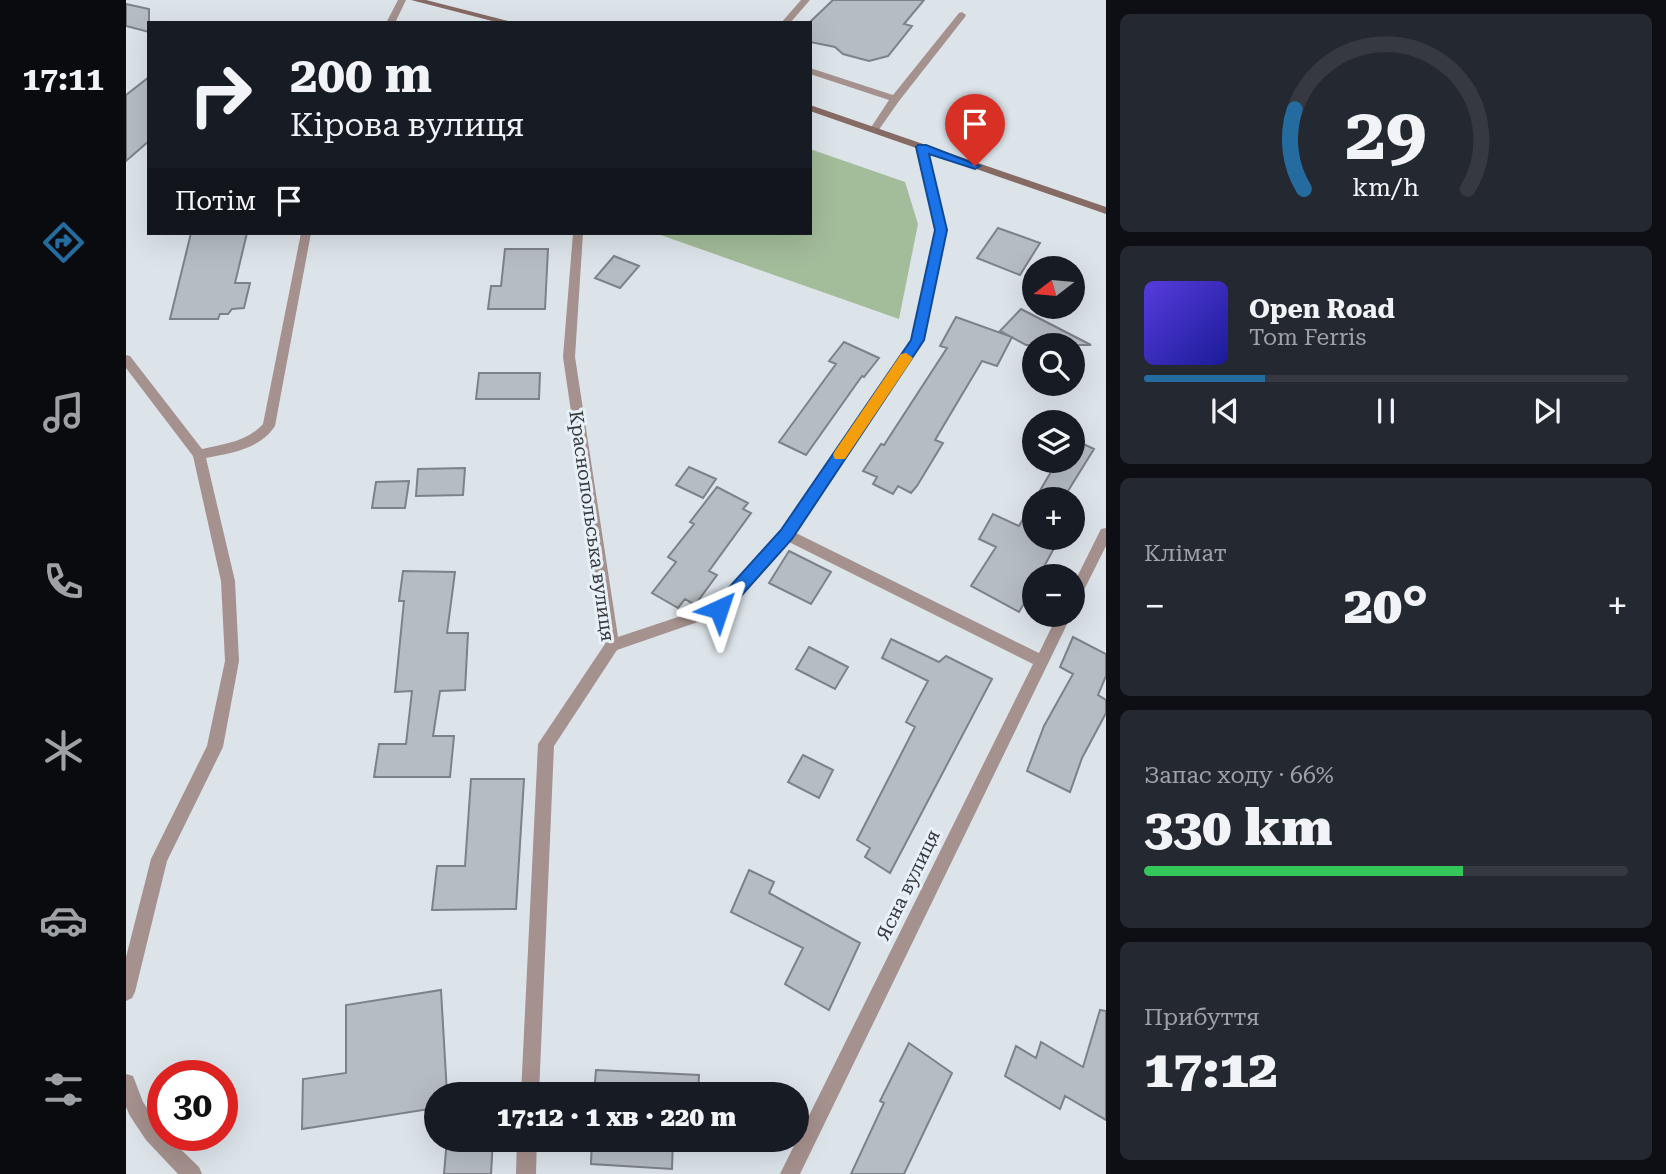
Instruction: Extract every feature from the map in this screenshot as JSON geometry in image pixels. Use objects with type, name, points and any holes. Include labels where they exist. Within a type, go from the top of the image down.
[{"type":"main road","points":[[415,0],[504,21]]},
{"type":"main road","points":[[812,109],[1106,211]]},
{"type":"street","points":[[391,21],[402,0]]},
{"type":"street","points":[[787,21],[806,0]]},
{"type":"street","points":[[875,129],[895,99],[962,15]]},
{"type":"street","points":[[812,72],[895,99]]},
{"type":"street","points":[[612,645],[719,609],[787,535],[918,340],[941,230],[922,147]]},
{"type":"street","points":[[199,455],[248,442],[260,437],[269,426],[306,235]]},
{"type":"street","name":"Краснопольська вулиця","points":[[531,1082],[546,744],[612,645],[569,357],[578,235]]},
{"type":"street","points":[[126,359],[199,455],[228,581],[232,661],[215,747],[159,859],[126,992]]},
{"type":"street","points":[[1085,574],[1106,533]]},
{"type":"street","points":[[787,535],[1041,662]]},
{"type":"street","name":"Ясна вулиця","points":[[790,1174],[1058,627]]},
{"type":"street","points":[[126,1083],[132,1104],[171,1155],[192,1174]]},
{"type":"street","points":[[526,1174],[527,1152]]},
{"type":"green space","points":[[812,150],[905,182],[918,224],[899,319],[661,235],[812,235]]},
{"type":"building","points":[[833,0],[924,0],[904,24],[912,26],[888,56],[869,61],[843,54],[835,47],[812,42],[811,21]]},
{"type":"building","points":[[126,4],[149,9],[147,31],[126,26]]},
{"type":"building","points":[[147,79],[147,143],[126,161],[126,95]]},
{"type":"building","points":[[998,228],[1040,243],[1032,256],[1022,256],[1020,275],[977,258]]},
{"type":"building","points":[[191,235],[247,235],[235,283],[250,283],[244,308],[220,314],[218,319],[170,319]]},
{"type":"building","points":[[505,249],[548,249],[545,309],[488,309],[491,286],[501,286]]},
{"type":"building","points":[[614,256],[639,266],[620,288],[595,278]]},
{"type":"building","points":[[1021,309],[1022,319],[1040,319],[1068,333],[1022,333],[1022,343],[1000,331]]},
{"type":"building","points":[[956,317],[1012,337],[997,366],[982,361],[935,440],[943,443],[917,486],[911,493],[898,486],[893,494],[873,484],[877,477],[863,471],[881,444],[884,445],[947,348],[940,346]]},
{"type":"building","points":[[844,342],[879,358],[864,377],[862,376],[806,455],[779,442],[836,364],[829,361]]},
{"type":"building","points":[[479,373],[540,373],[539,399],[476,399]]},
{"type":"building","points":[[1085,445],[1094,449],[1085,464]]},
{"type":"building","points":[[689,467],[716,479],[703,498],[676,485]]},
{"type":"building","points":[[465,468],[463,495],[416,496],[418,469]]},
{"type":"building","points":[[1050,473],[1079,473],[1070,487],[1042,487]]},
{"type":"building","points":[[409,481],[405,508],[372,508],[376,482]]},
{"type":"building","points":[[717,487],[748,503],[743,509],[751,513],[709,571],[717,575],[695,605],[685,599],[678,608],[652,593],[676,562],[668,557],[694,524],[690,522]]},
{"type":"building","points":[[993,514],[1019,526],[1022,521],[1022,550],[1053,550],[1045,564],[1022,564],[1022,607],[1019,612],[971,586],[996,547],[979,539]]},
{"type":"building","points":[[789,551],[831,572],[811,604],[769,583]]},
{"type":"building","points":[[403,571],[455,572],[447,633],[468,633],[465,690],[440,691],[433,736],[454,736],[450,777],[374,777],[379,744],[406,744],[412,691],[395,692],[404,601],[399,601]]},
{"type":"building","points":[[1073,637],[1106,654],[1106,676],[1098,695],[1106,700],[1106,713],[1082,758],[1070,792],[1027,771],[1044,726],[1073,674],[1060,667]]},
{"type":"building","points":[[891,639],[939,662],[946,656],[992,679],[890,873],[865,857],[870,848],[857,840],[915,727],[906,722],[928,681],[882,658]]},
{"type":"building","points":[[809,647],[848,667],[835,689],[796,669]]},
{"type":"building","points":[[803,755],[833,770],[819,798],[788,782]]},
{"type":"building","points":[[471,779],[524,779],[516,909],[432,910],[437,866],[465,866]]},
{"type":"building","points":[[749,870],[774,882],[769,893],[860,943],[829,1010],[785,984],[803,948],[731,912]]},
{"type":"building","points":[[441,990],[446,1082],[424,1082],[424,1110],[302,1129],[303,1079],[346,1073],[346,1005]]},
{"type":"building","points":[[1100,1010],[1106,1011],[1106,1120],[1065,1096],[1060,1109],[1005,1076],[1016,1046],[1036,1058],[1041,1042],[1083,1067]]},
{"type":"building","points":[[909,1043],[952,1073],[904,1174],[851,1174],[884,1103],[880,1101]]},
{"type":"building","points":[[596,1070],[699,1075],[699,1082],[595,1082]]},
{"type":"building","points":[[446,1152],[492,1152],[491,1174],[444,1174]]},
{"type":"building","points":[[591,1152],[673,1152],[672,1169],[591,1164]]},
{"type":"slow traffic","points":[[840,455],[906,358]]},
{"type":"route","points":[[719,609],[787,535],[918,340],[941,230],[922,147],[975,166]]}]
